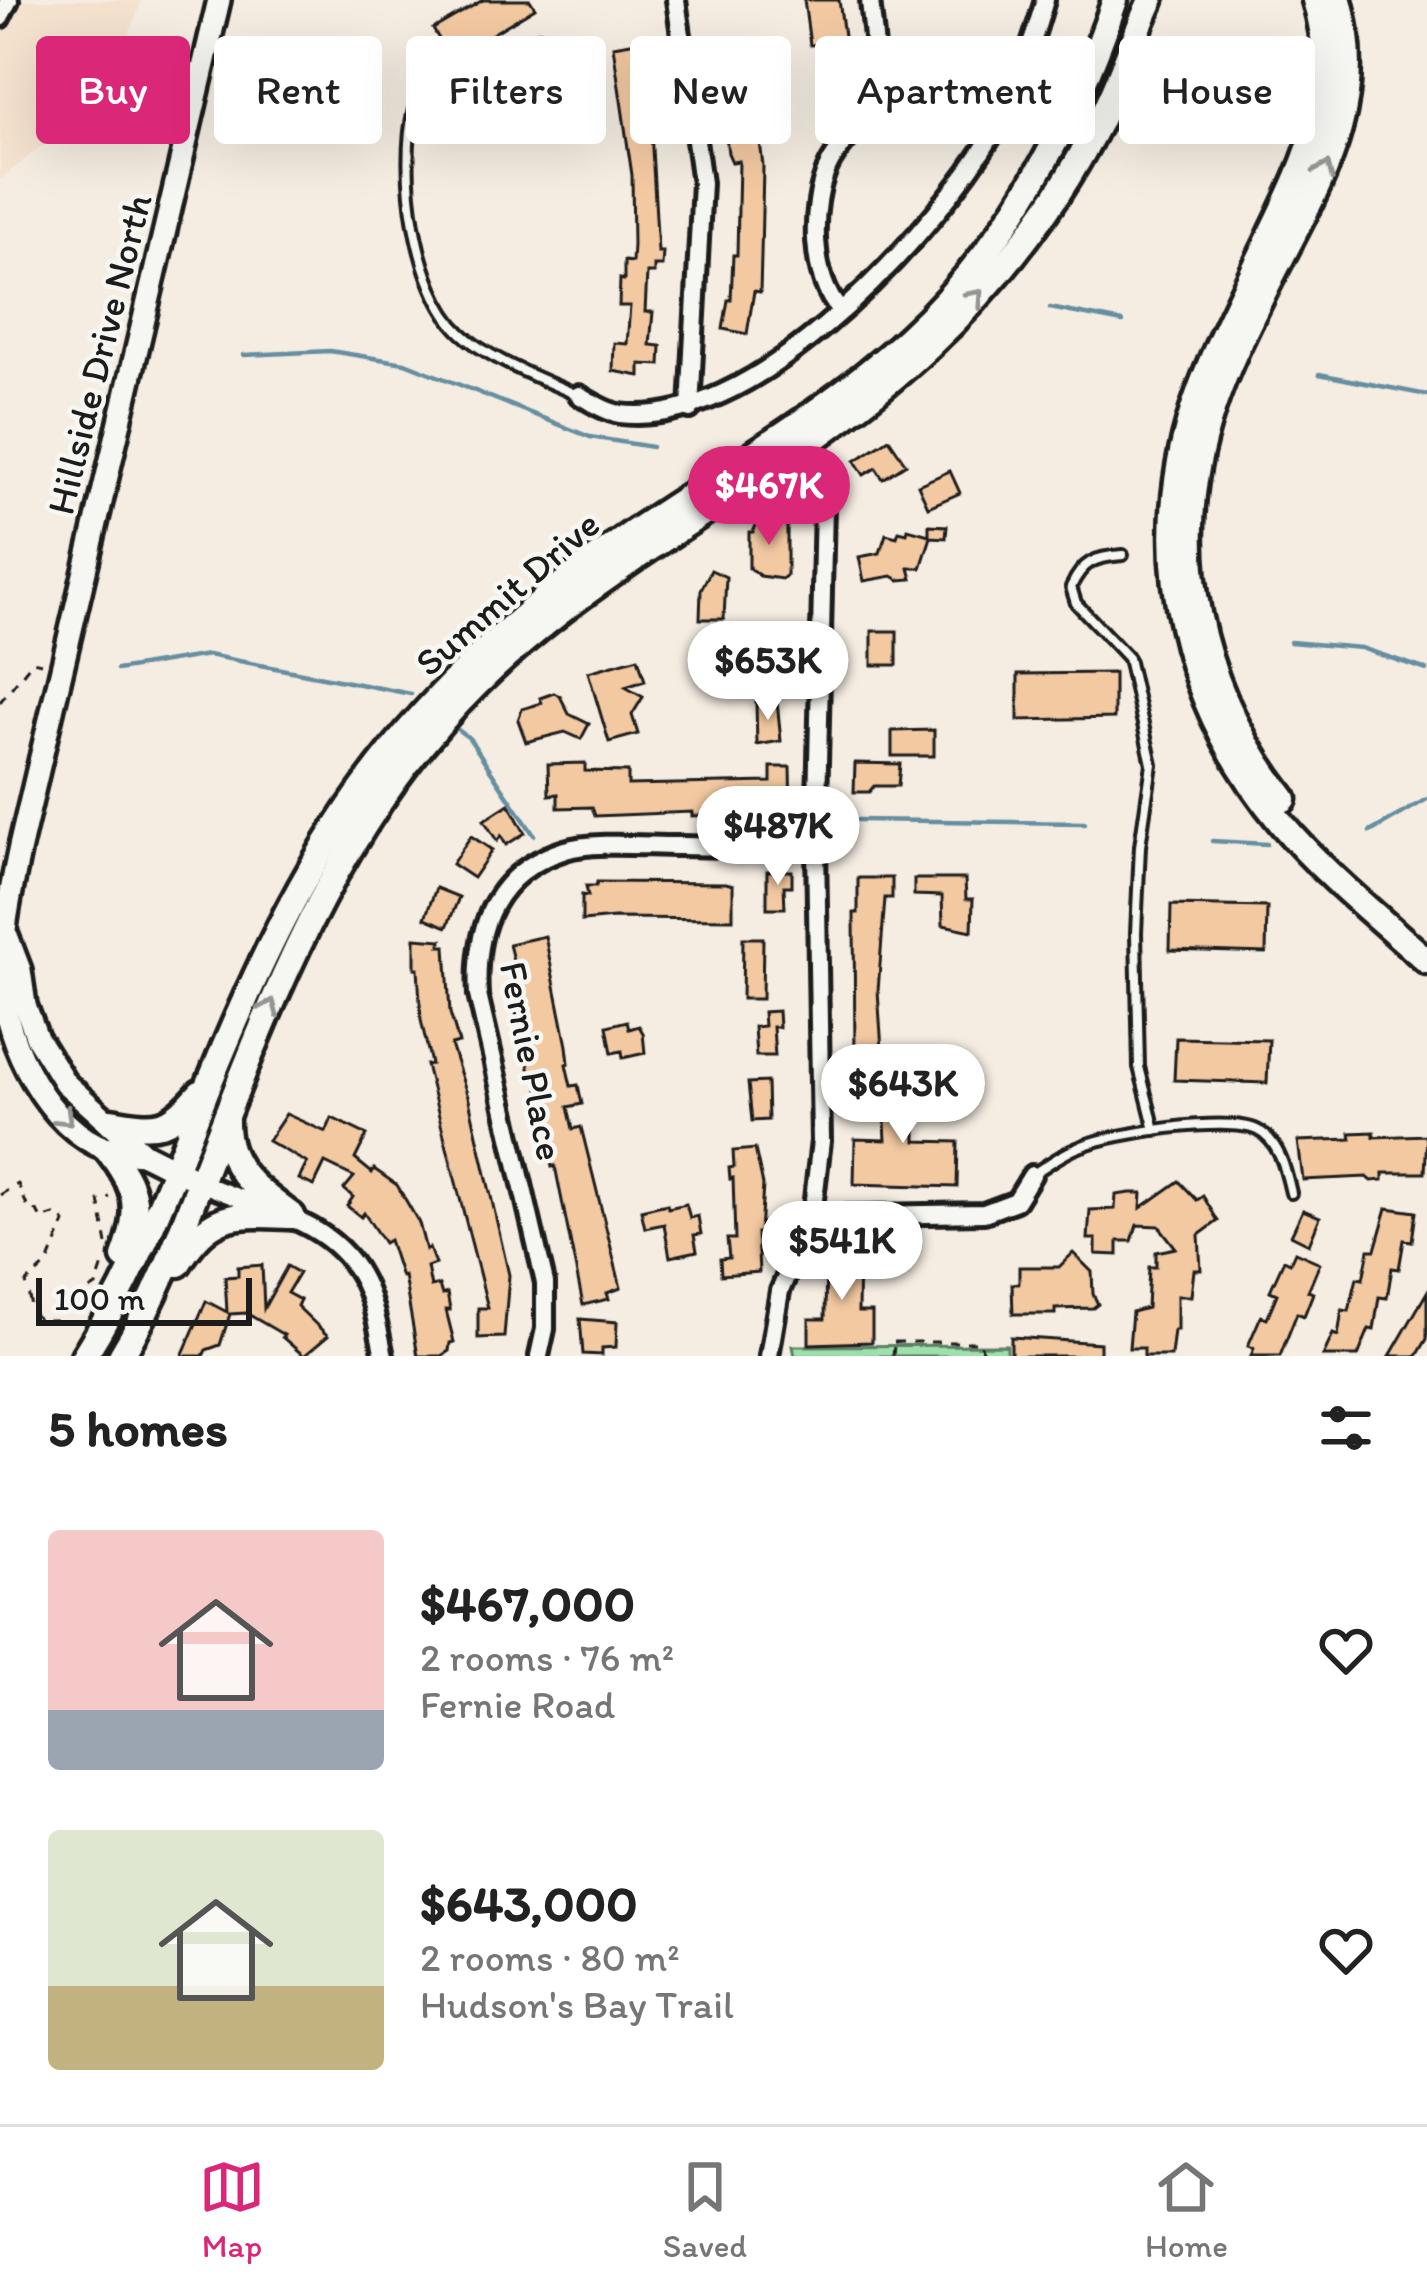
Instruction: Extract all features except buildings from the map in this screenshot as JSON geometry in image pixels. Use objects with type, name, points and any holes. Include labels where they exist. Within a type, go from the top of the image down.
[{"type":"main road","name":"Summit Drive","points":[[84,1356],[137,1261],[290,902],[388,754],[496,639],[565,582],[851,387],[913,334],[987,250],[1059,134],[1115,0]]},
{"type":"main road","points":[[1131,36],[1136,0]]},
{"type":"main road","points":[[1135,36],[1151,0]]},
{"type":"main road","points":[[1315,0],[1327,72],[1317,127],[1194,409],[1177,497],[1174,578],[1195,676],[1242,771],[1318,862],[1427,961]]},
{"type":"main road","points":[[1339,0],[1350,72],[1340,131],[1319,186],[1231,360],[1211,412],[1193,498],[1191,573],[1210,669],[1255,759],[1330,850],[1427,939]]},
{"type":"main road","name":"Summit Drive","points":[[126,1348],[312,913],[353,838],[444,718],[509,653],[576,598],[819,435],[927,348],[982,291],[1047,209],[1095,128],[1119,72]]},
{"type":"main road","points":[[111,1121],[164,1125],[180,1116],[210,1083]]},
{"type":"main road","points":[[226,1116],[225,1141],[232,1162],[246,1181],[292,1216]]},
{"type":"main road","points":[[106,1317],[136,1218],[133,1185],[107,1149]]},
{"type":"main road","points":[[126,1348],[195,1238],[212,1222],[233,1215],[292,1216]]},
{"type":"street","points":[[0,18],[9,0]]},
{"type":"street","name":"Hillside Drive North","points":[[144,1154],[107,1149],[66,1120],[24,1065],[3,998],[2,962],[20,847],[219,0]]},
{"type":"street","points":[[676,0],[702,183],[690,409]]},
{"type":"street","points":[[842,311],[830,300],[823,280],[818,241],[820,190],[829,164],[870,104],[876,66],[870,0]]},
{"type":"street","points":[[579,395],[616,414],[690,409],[743,384],[842,311],[904,252],[984,149],[1028,55],[1045,0]]},
{"type":"street","points":[[769,1356],[780,1291],[812,1216],[821,1141],[816,848],[824,505]]},
{"type":"street","name":"Fernie Place","points":[[538,1356],[545,1329],[545,1283],[478,995],[479,941],[501,891],[523,870],[568,849],[816,848]]},
{"type":"street","name":"Hillside Drive North","points":[[7,936],[20,970],[30,1022],[45,1054],[77,1096],[144,1154],[200,1182]]},
{"type":"street","points":[[812,1216],[984,1213],[1016,1201],[1032,1175]]},
{"type":"street","points":[[200,1182],[292,1216],[336,1244],[359,1273],[371,1300],[384,1356]]},
{"type":"lane","points":[[409,144],[416,232],[427,277],[460,333],[510,364],[579,395]]},
{"type":"lane","points":[[1123,555],[1089,561],[1071,587],[1076,603],[1128,658],[1152,764],[1140,846],[1136,933],[1139,1067],[1155,1130]]},
{"type":"lane","points":[[1032,1175],[1084,1144],[1155,1130],[1242,1126],[1260,1131],[1276,1146],[1291,1193]]},
{"type":"path","points":[[0,702],[30,664],[41,663]]},
{"type":"path","points":[[0,1195],[18,1184],[28,1208],[41,1219],[57,1214],[64,1222],[48,1263],[26,1283],[38,1320],[55,1320],[96,1286],[107,1249],[99,1200],[112,1196]]},
{"type":"path","points":[[893,1356],[894,1344],[981,1342],[982,1356]]},
{"type":"shaded area","points":[[0,0],[142,0],[128,36],[36,36],[36,144],[48,144],[0,180]]},
{"type":"green space","points":[[1007,1345],[1007,1356],[795,1356],[793,1346]]},
{"type":"waterway","points":[[1050,308],[1123,322]]},
{"type":"waterway","points":[[244,355],[330,351],[405,363],[590,437],[652,447]]},
{"type":"waterway","points":[[1319,374],[1427,395]]},
{"type":"waterway","points":[[1290,642],[1361,648],[1427,670]]},
{"type":"waterway","points":[[117,670],[208,655],[411,694]]},
{"type":"waterway","points":[[454,727],[469,738],[534,835]]},
{"type":"waterway","points":[[1370,832],[1427,799]]},
{"type":"waterway","points":[[858,820],[1085,823]]},
{"type":"waterway","points":[[1212,841],[1267,844]]}]
